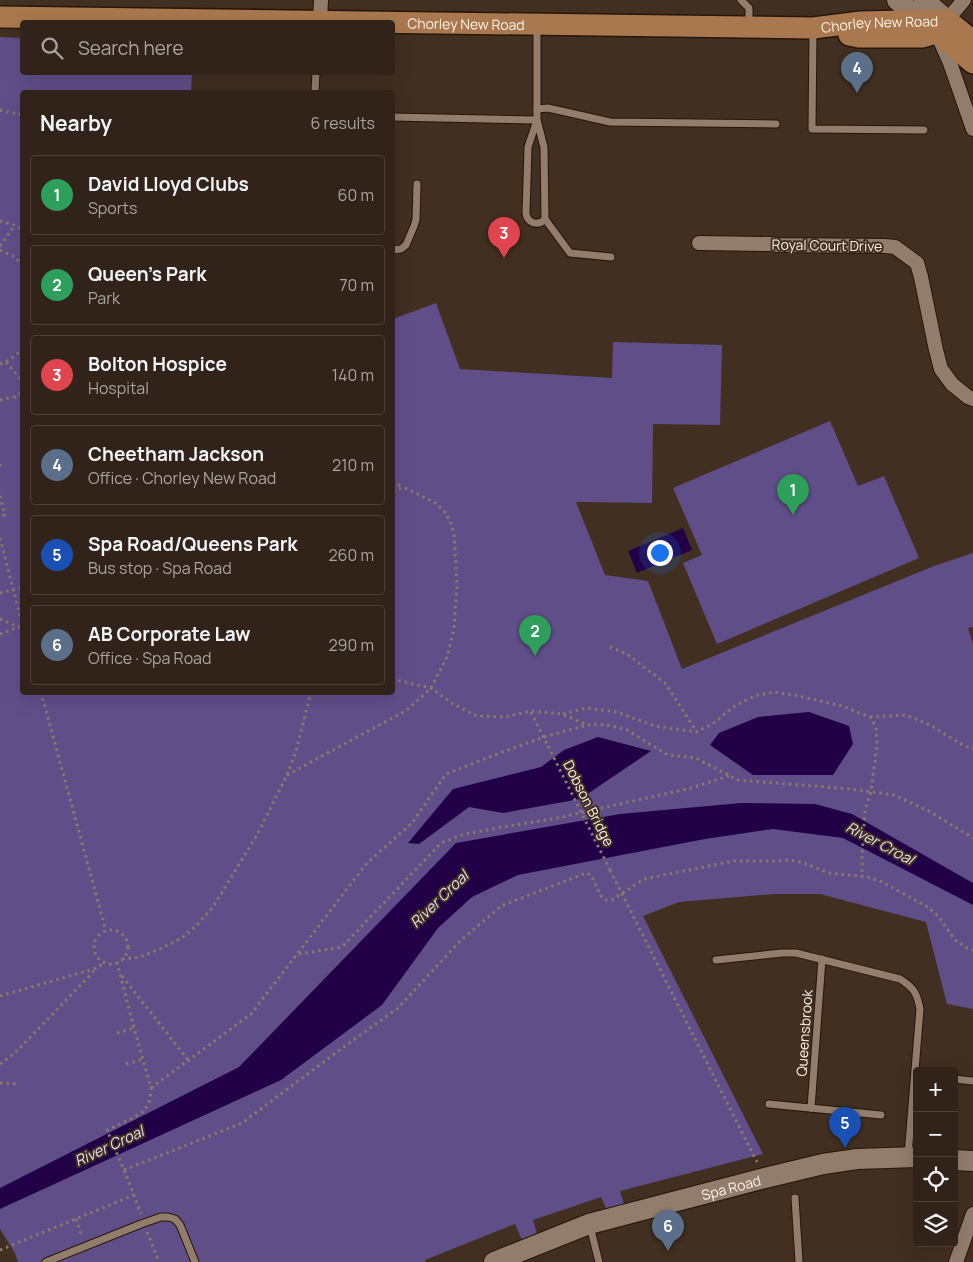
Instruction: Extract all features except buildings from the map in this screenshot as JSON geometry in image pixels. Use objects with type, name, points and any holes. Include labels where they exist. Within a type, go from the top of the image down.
[{"type":"main road","points":[[897,0],[938,30],[973,63]]},
{"type":"main road","name":"Chorley New Road","points":[[0,16],[211,20]]},
{"type":"main road","name":"Chorley New Road","points":[[395,23],[813,28],[861,22],[938,30]]},
{"type":"main road","points":[[938,30],[973,42]]},
{"type":"main road","name":"Spa Road","points":[[494,1262],[589,1224],[765,1178],[791,1175],[823,1164],[856,1159],[912,1157]]},
{"type":"main road","points":[[958,1160],[973,1161]]},
{"type":"street","points":[[317,20],[321,0]]},
{"type":"street","points":[[964,0],[938,30],[969,101],[973,129]]},
{"type":"street","name":"Royal Court Drive","points":[[698,243],[895,247],[917,263],[941,369],[952,384],[973,399]]},
{"type":"street","points":[[956,1262],[971,1224]]},
{"type":"lane","points":[[740,0],[748,8],[750,27]]},
{"type":"lane","points":[[537,24],[537,120],[544,147],[545,220],[570,253],[611,257]]},
{"type":"lane","points":[[813,28],[812,129],[924,130]]},
{"type":"lane","points":[[315,90],[316,75]]},
{"type":"lane","points":[[537,109],[548,108],[610,122],[776,124]]},
{"type":"lane","points":[[395,117],[537,120]]},
{"type":"lane","points":[[537,120],[528,147],[526,217],[532,223],[545,220]]},
{"type":"lane","points":[[395,250],[401,249],[406,245],[414,226],[416,220],[417,184]]},
{"type":"lane","points":[[716,960],[782,952],[796,953],[900,979],[915,991],[920,1009],[917,1067]]},
{"type":"lane","name":"Queensbrook","points":[[811,1108],[822,959]]},
{"type":"lane","points":[[958,1080],[973,1081]]},
{"type":"lane","points":[[769,1104],[881,1114]]},
{"type":"lane","points":[[912,1157],[914,1112]]},
{"type":"lane","points":[[795,1198],[798,1262]]},
{"type":"lane","points":[[46,1262],[161,1217],[175,1219],[180,1225],[195,1262]]},
{"type":"lane","points":[[589,1224],[600,1262]]},
{"type":"path","points":[[0,110],[20,115]]},
{"type":"path","points":[[0,221],[20,228]]},
{"type":"path","points":[[15,225],[0,248],[20,262]]},
{"type":"path","points":[[0,364],[20,352]]},
{"type":"path","points":[[6,362],[20,378]]},
{"type":"path","points":[[0,400],[20,394]]},
{"type":"path","points":[[13,397],[20,398]]},
{"type":"path","points":[[0,464],[0,469]]},
{"type":"path","points":[[288,775],[407,710],[431,688],[447,657],[454,629],[457,587],[454,534],[444,511],[434,502],[395,483]]},
{"type":"path","points":[[395,491],[403,487]]},
{"type":"path","points":[[0,496],[5,515],[0,516]]},
{"type":"path","points":[[0,538],[20,618]]},
{"type":"path","points":[[0,593],[20,588]]},
{"type":"path","points":[[0,619],[20,625]]},
{"type":"path","points":[[0,634],[20,627]]},
{"type":"path","points":[[610,648],[627,654],[666,684],[696,732]]},
{"type":"path","points":[[395,680],[431,688],[453,704],[477,716],[505,717],[531,712],[562,714],[586,708],[617,712],[655,726],[696,732],[714,722],[733,707],[754,696],[774,692],[842,706],[870,718],[906,715],[930,725],[973,749]]},
{"type":"path","points":[[42,695],[106,931]]},
{"type":"path","points":[[122,959],[128,946],[124,936],[116,931],[106,931],[97,938],[94,949],[99,959],[104,962],[117,962],[122,959],[140,957],[182,938],[213,907],[257,835],[288,775],[310,695]]},
{"type":"path","name":"Dobson Bridge","points":[[531,712],[765,1178]]},
{"type":"path","points":[[562,714],[587,725]]},
{"type":"path","points":[[862,877],[865,810],[871,792],[877,745],[876,727],[870,718]]},
{"type":"path","points":[[151,1088],[251,1014],[368,863],[412,823],[446,774],[544,737],[587,725],[612,726],[627,730],[668,755],[696,758],[738,780],[851,789],[894,796],[929,811],[973,838]]},
{"type":"path","points":[[298,954],[342,947],[441,844],[465,834],[557,818],[691,788],[730,775]]},
{"type":"path","points":[[117,962],[151,1088],[150,1100],[144,1111],[132,1119],[107,1130],[124,1170],[242,1123],[398,1008],[460,941],[501,906],[586,873],[591,875],[602,898],[612,900],[644,879],[734,861],[789,860],[800,862],[829,873],[868,877],[882,882],[928,907],[939,917],[955,940],[973,950]]},
{"type":"path","points":[[0,1064],[15,1052],[104,962]]},
{"type":"path","points":[[0,996],[97,968]]},
{"type":"path","points":[[120,974],[188,1060]]},
{"type":"path","points":[[117,1033],[134,1028]]},
{"type":"path","points":[[126,1064],[143,1059]]},
{"type":"path","points":[[0,1083],[19,1084]]},
{"type":"path","points":[[0,1250],[134,1195]]},
{"type":"path","points":[[76,1219],[86,1246]]},
{"type":"shaded area","points":[[0,37],[20,38],[20,75],[192,75],[191,90],[20,90],[20,695],[395,695],[395,318],[436,303],[460,369],[612,378],[613,342],[722,345],[720,425],[653,424],[652,503],[576,502],[605,575],[648,581],[682,669],[934,566],[973,553],[973,627],[968,628],[973,644],[973,1009],[947,1004],[926,922],[820,894],[774,894],[679,902],[643,916],[763,1154],[620,1191],[627,1214],[611,1219],[601,1197],[533,1220],[540,1244],[526,1249],[515,1224],[425,1260],[426,1262],[18,1262],[15,1253],[0,1229]]},
{"type":"shaded area","points":[[830,421],[858,486],[884,476],[919,558],[717,644],[683,563],[702,555],[673,488]]},
{"type":"water","points":[[683,528],[692,550],[637,573],[628,551]]},
{"type":"water","points":[[809,712],[849,726],[853,744],[833,775],[753,775],[710,745],[719,733],[758,717]]},
{"type":"water","points":[[598,737],[651,751],[580,799],[503,813],[469,807],[419,844],[408,843],[453,789],[541,767],[564,750]]},
{"type":"water","name":"River Croal","points":[[741,803],[815,804],[852,814],[973,883],[973,905],[843,838],[773,829],[705,839],[518,875],[472,897],[438,928],[382,1005],[281,1080],[0,1209],[0,1188],[239,1067],[456,843],[620,814]]},
{"type":"place","name":"Cheetham Jackson","points":[[857,93]]},
{"type":"place","name":"Bolton Hospice","points":[[504,258]]},
{"type":"place","name":"David Lloyd Clubs","points":[[793,515]]},
{"type":"place","name":"Queen's Park","points":[[535,656]]},
{"type":"place","name":"Spa Road/Queens Park","points":[[845,1148]]},
{"type":"place","name":"AB Corporate Law","points":[[668,1251]]}]
